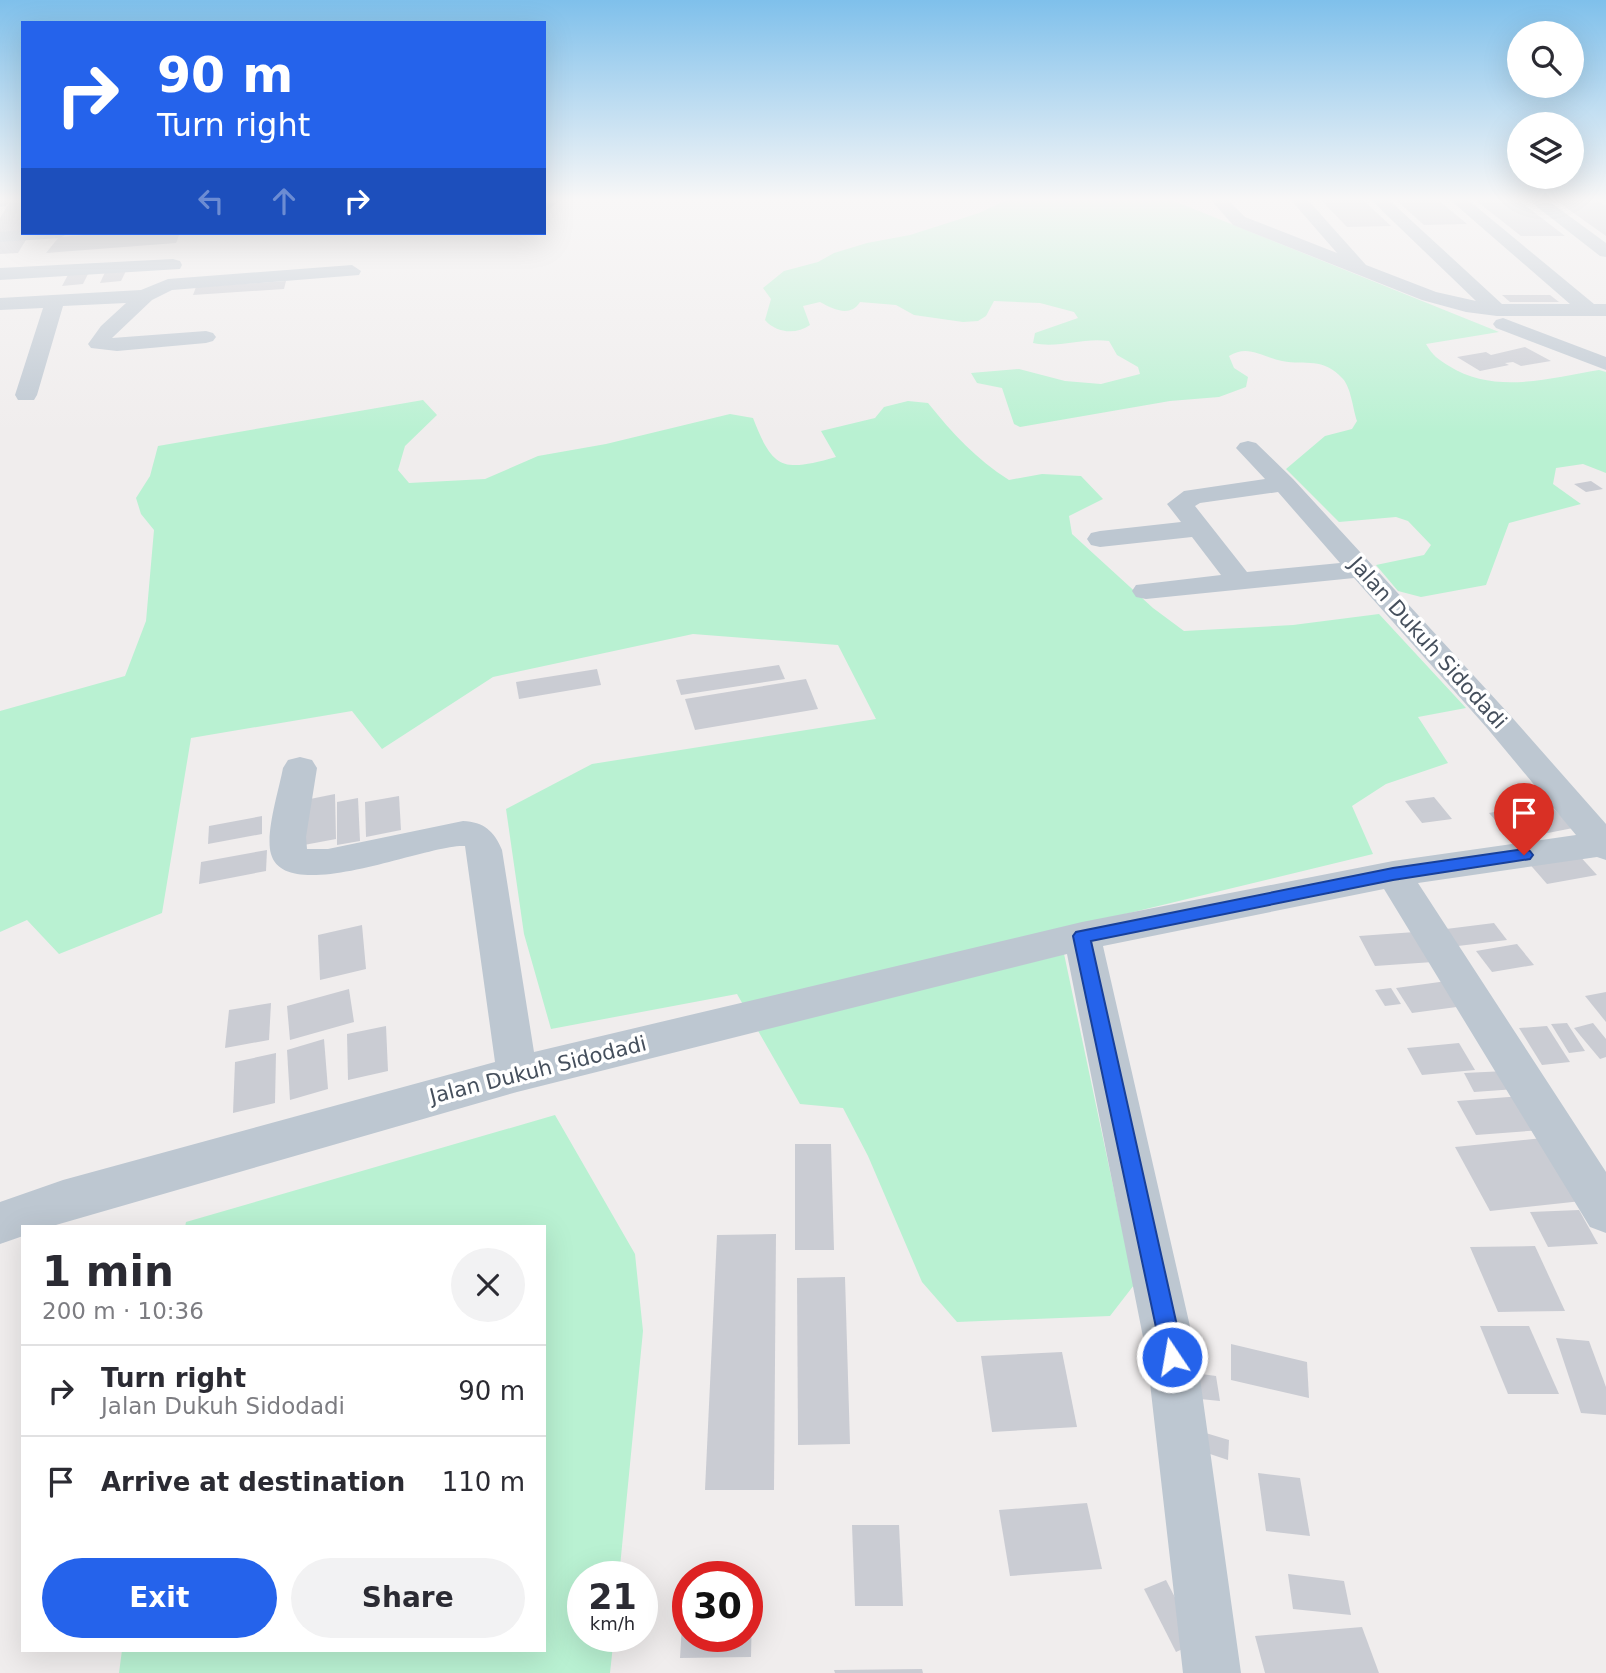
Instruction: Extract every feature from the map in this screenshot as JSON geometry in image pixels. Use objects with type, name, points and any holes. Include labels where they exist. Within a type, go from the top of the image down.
[{"type":"street","points":[[206,337],[98,345],[108,330],[145,296],[168,285],[272,277]]},
{"type":"street","points":[[1381,277],[1429,296],[1500,317],[1606,364]]},
{"type":"street","points":[[1459,277],[1500,317],[1598,310]]},
{"type":"street","points":[[1556,277],[1598,310]]},
{"type":"street","points":[[0,304],[145,296]]},
{"type":"street","points":[[26,395],[55,301]]},
{"type":"street","name":"Jalan Dukuh Sidodadi","points":[[1248,448],[1361,569],[1605,844]]},
{"type":"street","points":[[1240,581],[1180,504],[1185,499],[1284,484]]},
{"type":"street","points":[[1100,539],[1198,528]]},
{"type":"street","points":[[1146,591],[1361,569]]},
{"type":"street","points":[[300,768],[288,837],[289,854],[299,862],[328,862],[463,833],[471,833],[481,840],[517,1074]]},
{"type":"street","name":"Jalan Dukuh Sidodadi","points":[[0,1223],[77,1197],[517,1074],[1082,936],[1393,874],[1605,844]]},
{"type":"street","points":[[1393,874],[1606,1212]]},
{"type":"street","points":[[1082,936],[1172,1357],[1212,1673]]},
{"type":"green space","points":[[776,277],[1363,277],[1499,332],[1426,344],[1439,359],[1467,375],[1485,380],[1523,382],[1599,370],[1606,372],[1606,473],[1583,464],[1556,468],[1553,484],[1581,504],[1509,523],[1486,585],[1421,597],[1398,591],[1376,565],[1424,555],[1431,545],[1408,521],[1396,517],[1339,522],[1286,469],[1325,436],[1352,429],[1357,421],[1346,383],[1328,367],[1314,363],[1282,361],[1255,352],[1242,351],[1229,356],[1234,368],[1248,377],[1246,387],[1219,397],[1170,401],[1020,427],[1014,424],[1002,388],[977,383],[971,373],[1019,369],[1065,381],[1101,384],[1140,374],[1138,367],[1117,355],[1109,341],[1089,340],[1052,345],[1033,343],[1035,333],[1078,318],[1074,312],[1040,303],[994,301],[986,316],[978,321],[963,322],[914,315],[896,305],[860,302],[846,311],[820,302],[803,306],[810,325],[799,330],[786,331],[775,328],[765,320],[771,299],[763,288]]},
{"type":"green space","points":[[423,400],[437,415],[405,446],[398,470],[409,483],[485,479],[538,456],[606,444],[730,414],[753,418],[767,448],[782,463],[803,465],[836,457],[821,431],[875,418],[884,407],[908,401],[928,403],[965,445],[1009,480],[1042,474],[1081,476],[1103,499],[1069,516],[1072,534],[1153,608],[1184,631],[1293,625],[1379,614],[1466,708],[1418,717],[1448,763],[1386,784],[1352,806],[1373,854],[1059,930],[1134,1285],[1110,1316],[957,1322],[922,1282],[868,1156],[843,1108],[800,1104],[737,994],[551,1029],[524,934],[506,809],[592,764],[876,719],[838,645],[693,634],[493,677],[382,749],[352,711],[191,738],[162,913],[59,954],[27,920],[0,932],[0,711],[125,676],[146,621],[154,530],[141,514],[136,498],[150,476],[158,446]]},
{"type":"green space","points":[[555,1115],[635,1254],[643,1331],[621,1561],[567,1561],[567,1652],[612,1652],[610,1673],[119,1673],[122,1652],[546,1652],[546,1225],[185,1225],[186,1222]]},
{"type":"building","points":[[67,277],[86,277],[83,284],[62,286]]},
{"type":"building","points":[[103,277],[123,277],[121,281],[100,283]]},
{"type":"building","points":[[286,281],[284,289],[193,295],[196,287]]},
{"type":"building","points":[[1502,295],[1550,295],[1559,302],[1510,302]]},
{"type":"building","points":[[1525,347],[1551,361],[1521,366],[1513,362],[1505,363],[1509,365],[1480,371],[1457,357],[1486,352],[1491,355]]},
{"type":"building","points":[[1591,481],[1603,489],[1586,492],[1574,484]]},
{"type":"building","points":[[779,665],[785,679],[681,695],[676,680]]},
{"type":"building","points":[[597,669],[601,685],[519,699],[516,682]]},
{"type":"building","points":[[806,679],[818,709],[695,730],[685,699]]},
{"type":"building","points":[[335,794],[336,839],[304,845],[305,800]]},
{"type":"building","points":[[399,796],[401,830],[366,837],[365,802]]},
{"type":"building","points":[[1434,797],[1452,819],[1422,823],[1405,801]]},
{"type":"building","points":[[358,798],[360,841],[337,845],[337,802]]},
{"type":"building","points":[[1547,802],[1573,828],[1513,840],[1489,813]]},
{"type":"building","points":[[262,816],[262,834],[208,844],[209,826]]},
{"type":"building","points":[[267,850],[266,871],[199,884],[201,862]]},
{"type":"building","points":[[1577,853],[1597,875],[1547,884],[1527,861]]},
{"type":"building","points":[[1494,923],[1507,940],[1458,946],[1446,929]]},
{"type":"building","points":[[362,925],[366,969],[320,980],[318,935]]},
{"type":"building","points":[[1415,932],[1433,962],[1375,966],[1359,936]]},
{"type":"building","points":[[1517,944],[1534,965],[1492,972],[1476,951]]},
{"type":"building","points":[[1447,981],[1464,1006],[1412,1013],[1396,988]]},
{"type":"building","points":[[1391,988],[1401,1004],[1385,1006],[1375,990]]},
{"type":"building","points":[[349,989],[354,1022],[290,1040],[287,1006]]},
{"type":"building","points":[[1606,992],[1606,1022],[1585,996]]},
{"type":"building","points":[[271,1003],[269,1040],[225,1048],[229,1010]]},
{"type":"building","points":[[1567,1023],[1585,1051],[1569,1053],[1551,1024]]},
{"type":"building","points":[[1593,1023],[1606,1039],[1606,1057],[1600,1059],[1574,1028]]},
{"type":"building","points":[[386,1026],[388,1071],[348,1080],[347,1034]]},
{"type":"building","points":[[1547,1026],[1570,1062],[1542,1065],[1519,1028]]},
{"type":"building","points":[[324,1039],[328,1089],[290,1100],[287,1050]]},
{"type":"building","points":[[1459,1043],[1475,1070],[1422,1075],[1407,1048]]},
{"type":"building","points":[[276,1053],[275,1103],[233,1113],[235,1062]]},
{"type":"building","points":[[1506,1071],[1516,1089],[1474,1092],[1464,1073]]},
{"type":"building","points":[[1522,1096],[1542,1130],[1476,1135],[1457,1101]]},
{"type":"building","points":[[1552,1137],[1591,1200],[1490,1211],[1455,1147]]},
{"type":"building","points":[[795,1144],[831,1144],[834,1250],[795,1250]]},
{"type":"building","points":[[1579,1210],[1598,1244],[1548,1247],[1530,1212]]},
{"type":"building","points":[[776,1234],[774,1490],[705,1490],[717,1235]]},
{"type":"building","points":[[1535,1246],[1565,1311],[1498,1312],[1470,1247]]},
{"type":"building","points":[[845,1277],[850,1444],[798,1445],[797,1278]]},
{"type":"building","points":[[1480,1326],[1529,1326],[1559,1394],[1508,1394]]},
{"type":"building","points":[[1556,1338],[1589,1341],[1606,1387],[1606,1415],[1581,1413]]},
{"type":"building","points":[[1231,1344],[1307,1362],[1309,1398],[1231,1380]]},
{"type":"building","points":[[1062,1352],[1077,1427],[992,1432],[981,1356]]},
{"type":"building","points":[[1187,1372],[1216,1376],[1220,1401],[1190,1398]]},
{"type":"building","points":[[1199,1431],[1229,1440],[1228,1460],[1198,1450]]},
{"type":"building","points":[[1258,1473],[1300,1478],[1310,1536],[1266,1531]]},
{"type":"building","points":[[1087,1503],[1102,1569],[1010,1576],[999,1510]]},
{"type":"building","points":[[852,1525],[899,1525],[903,1606],[855,1606]]},
{"type":"building","points":[[1288,1574],[1344,1581],[1351,1615],[1293,1609]]},
{"type":"building","points":[[1166,1580],[1198,1642],[1176,1652],[1144,1589]]},
{"type":"building","points":[[1362,1627],[1379,1673],[1265,1673],[1255,1636]]},
{"type":"building","points":[[680,1652],[751,1652],[751,1657],[680,1658]]},
{"type":"building","points":[[922,1669],[923,1673],[835,1673],[834,1670]]},
{"type":"route","points":[[1172,1357],[1082,936],[1393,874],[1524,855]]}]
